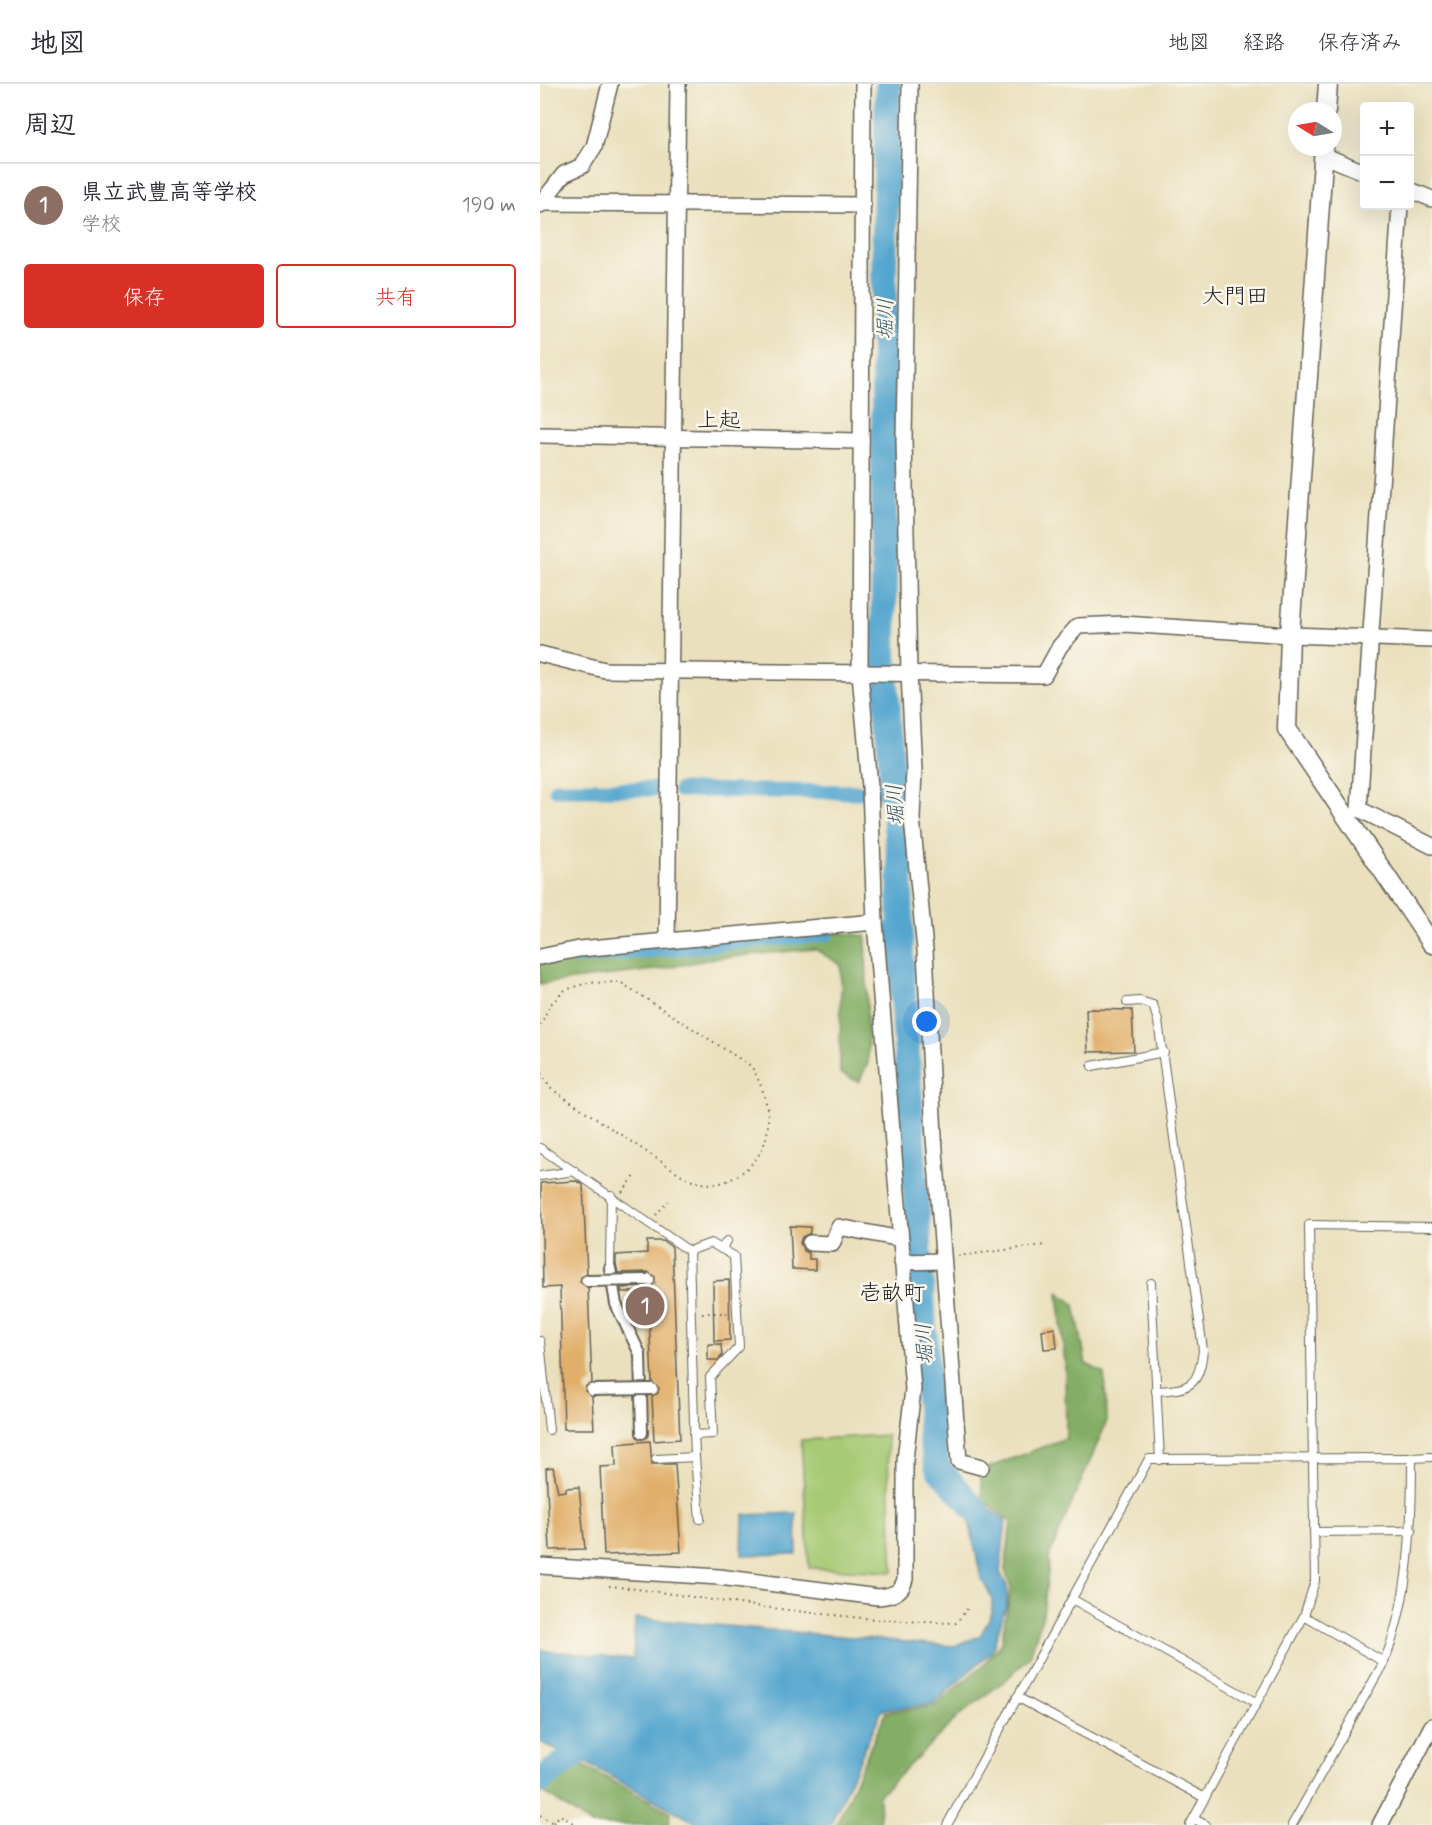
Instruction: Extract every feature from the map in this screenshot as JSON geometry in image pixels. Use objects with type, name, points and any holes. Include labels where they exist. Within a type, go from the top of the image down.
[{"type":"street","points":[[541,204],[564,174],[582,166],[594,147],[610,84]]},
{"type":"street","points":[[667,941],[678,84]]},
{"type":"street","points":[[540,1566],[718,1576],[878,1597],[888,1596],[900,1590],[905,1579],[905,1460],[913,1389],[875,922],[870,787],[860,673],[863,84]]},
{"type":"street","points":[[910,84],[904,439],[909,674],[914,769],[912,819],[925,950],[943,1261],[959,1461],[981,1467]]},
{"type":"street","points":[[1327,102],[1328,84]]},
{"type":"street","points":[[1323,156],[1290,635],[1287,729],[1432,944]]},
{"type":"street","points":[[1333,156],[1360,170]]},
{"type":"street","points":[[1414,192],[1432,199]]},
{"type":"street","points":[[541,204],[678,203],[863,206]]},
{"type":"street","points":[[1400,210],[1373,636],[1359,810],[1432,846]]},
{"type":"street","points":[[540,435],[861,441]]},
{"type":"street","points":[[540,654],[605,670],[1044,675],[1060,646],[1078,626],[1124,624],[1290,635],[1373,636],[1432,640]]},
{"type":"street","points":[[540,957],[579,949],[875,922]]},
{"type":"street","points":[[810,1243],[832,1244],[839,1227],[901,1239]]},
{"type":"street","points":[[902,1262],[943,1261]]},
{"type":"street","points":[[610,1268],[616,1304],[640,1354],[642,1433]]},
{"type":"street","points":[[587,1281],[648,1280]]},
{"type":"street","points":[[592,1390],[652,1389]]},
{"type":"street","points":[[1380,1825],[1432,1726]]},
{"type":"lane","points":[[1127,1002],[1140,1001],[1153,1005],[1164,1052],[1203,1350],[1201,1370],[1194,1383],[1183,1389],[1156,1391]]},
{"type":"lane","points":[[1092,1066],[1164,1052]]},
{"type":"lane","points":[[540,1148],[651,1222],[689,1251]]},
{"type":"lane","points":[[540,1176],[575,1171]]},
{"type":"lane","points":[[610,1268],[614,1197]]},
{"type":"lane","points":[[1206,1825],[1192,1822],[1304,1616],[1315,1581],[1309,1225],[1432,1227]]},
{"type":"lane","points":[[721,1249],[727,1240]]},
{"type":"lane","points":[[689,1251],[711,1243],[734,1256],[739,1347],[710,1377],[713,1434],[694,1435]]},
{"type":"lane","points":[[689,1251],[694,1435],[700,1519]]},
{"type":"lane","points":[[1151,1283],[1160,1460]]},
{"type":"lane","points":[[540,1341],[549,1430]]},
{"type":"lane","points":[[656,1459],[695,1457]]},
{"type":"lane","points":[[947,1825],[1149,1460],[1432,1457]]},
{"type":"lane","points":[[1292,1825],[1384,1662],[1395,1636],[1412,1531],[1412,1458]]},
{"type":"lane","points":[[1314,1532],[1412,1531]]},
{"type":"lane","points":[[1072,1599],[1257,1703]]},
{"type":"lane","points":[[1304,1616],[1384,1662]]},
{"type":"lane","points":[[1017,1697],[1205,1798]]},
{"type":"path","points":[[540,1025],[551,1004],[565,990],[587,983],[620,982],[751,1066],[765,1094],[769,1111],[768,1136],[761,1154],[747,1168],[729,1181],[709,1186],[689,1180],[550,1088],[540,1071]]},
{"type":"path","points":[[614,1197],[636,1176]]},
{"type":"path","points":[[651,1222],[668,1201]]},
{"type":"path","points":[[943,1261],[948,1257],[1045,1245]]},
{"type":"path","points":[[691,1312],[738,1313]]},
{"type":"path","points":[[598,1585],[668,1592],[761,1607],[915,1622],[956,1623],[967,1609]]},
{"type":"path","points":[[540,1815],[554,1824],[560,1815],[576,1825]]},
{"type":"green space","points":[[843,933],[866,936],[868,1063],[859,1082],[840,1073],[841,965],[815,949],[716,958],[662,969],[540,984],[540,964],[605,955]]},
{"type":"green space","points":[[1058,1292],[1075,1305],[1086,1364],[1104,1373],[1107,1421],[1050,1554],[1043,1614],[1030,1656],[1007,1679],[960,1715],[879,1795],[880,1825],[836,1825],[886,1712],[935,1706],[983,1665],[1001,1643],[1011,1587],[1005,1570],[1011,1521],[983,1501],[980,1471],[1066,1438],[1065,1364]]},
{"type":"green space","points":[[887,1435],[893,1572],[809,1568],[801,1440]]},
{"type":"green space","points":[[568,1764],[584,1766],[670,1812],[669,1825],[592,1825],[542,1791]]},
{"type":"water","points":[[987,1508],[1006,1520],[1000,1572],[1007,1586],[1007,1603],[992,1651],[933,1704],[882,1710],[830,1825],[700,1825],[581,1760],[540,1742],[540,1650],[633,1659],[635,1618],[954,1646],[980,1636],[992,1613],[992,1597],[981,1578],[967,1511]]},
{"type":"water","points":[[796,1513],[797,1554],[742,1555],[743,1515]]},
{"type":"building","points":[[1086,1009],[1132,1010],[1134,1051],[1088,1052]]},
{"type":"building","points":[[577,1181],[583,1185],[587,1274],[581,1277],[580,1282],[588,1288],[592,1383],[586,1386],[585,1391],[592,1397],[594,1429],[564,1429],[560,1287],[543,1288],[541,1183]]},
{"type":"building","points":[[790,1226],[810,1227],[810,1233],[802,1237],[800,1243],[804,1251],[809,1253],[809,1259],[815,1259],[815,1270],[792,1269]]},
{"type":"building","points":[[647,1241],[663,1241],[672,1247],[680,1439],[654,1441],[652,1396],[658,1393],[659,1388],[652,1382],[648,1292],[622,1292],[621,1288],[651,1287],[655,1283],[655,1277],[648,1272],[618,1273],[616,1264],[616,1255],[647,1253]]},
{"type":"building","points":[[729,1280],[730,1340],[714,1341],[713,1281]]},
{"type":"building","points":[[1055,1328],[1057,1348],[1044,1349],[1042,1330]]},
{"type":"building","points":[[708,1344],[721,1344],[722,1356],[718,1360],[708,1360]]},
{"type":"building","points":[[650,1441],[652,1464],[675,1464],[681,1552],[604,1555],[600,1467],[616,1466],[615,1444]]},
{"type":"building","points":[[553,1467],[558,1492],[566,1491],[566,1488],[579,1487],[585,1549],[550,1550],[546,1468]]},
{"type":"waterway","name":"堀川","points":[[888,84],[884,275],[884,652],[894,809],[900,862],[901,961],[931,1440],[938,1468],[976,1510]]},
{"type":"waterway","points":[[556,789],[658,789]]},
{"type":"waterway","points":[[878,791],[893,789]]},
{"type":"waterway","points":[[680,790],[860,792]]},
{"type":"waterway","points":[[883,930],[900,930]]},
{"type":"waterway","points":[[576,957],[827,934]]},
{"type":"waterway","points":[[540,1781],[573,1756]]},
{"type":"place","name":"県立武豊高等学校","points":[[645,1306]]},
{"type":"district","name":"大門田","points":[[1235,297]]},
{"type":"district","name":"上起","points":[[719,421]]},
{"type":"district","name":"壱畝町","points":[[892,1294]]}]
